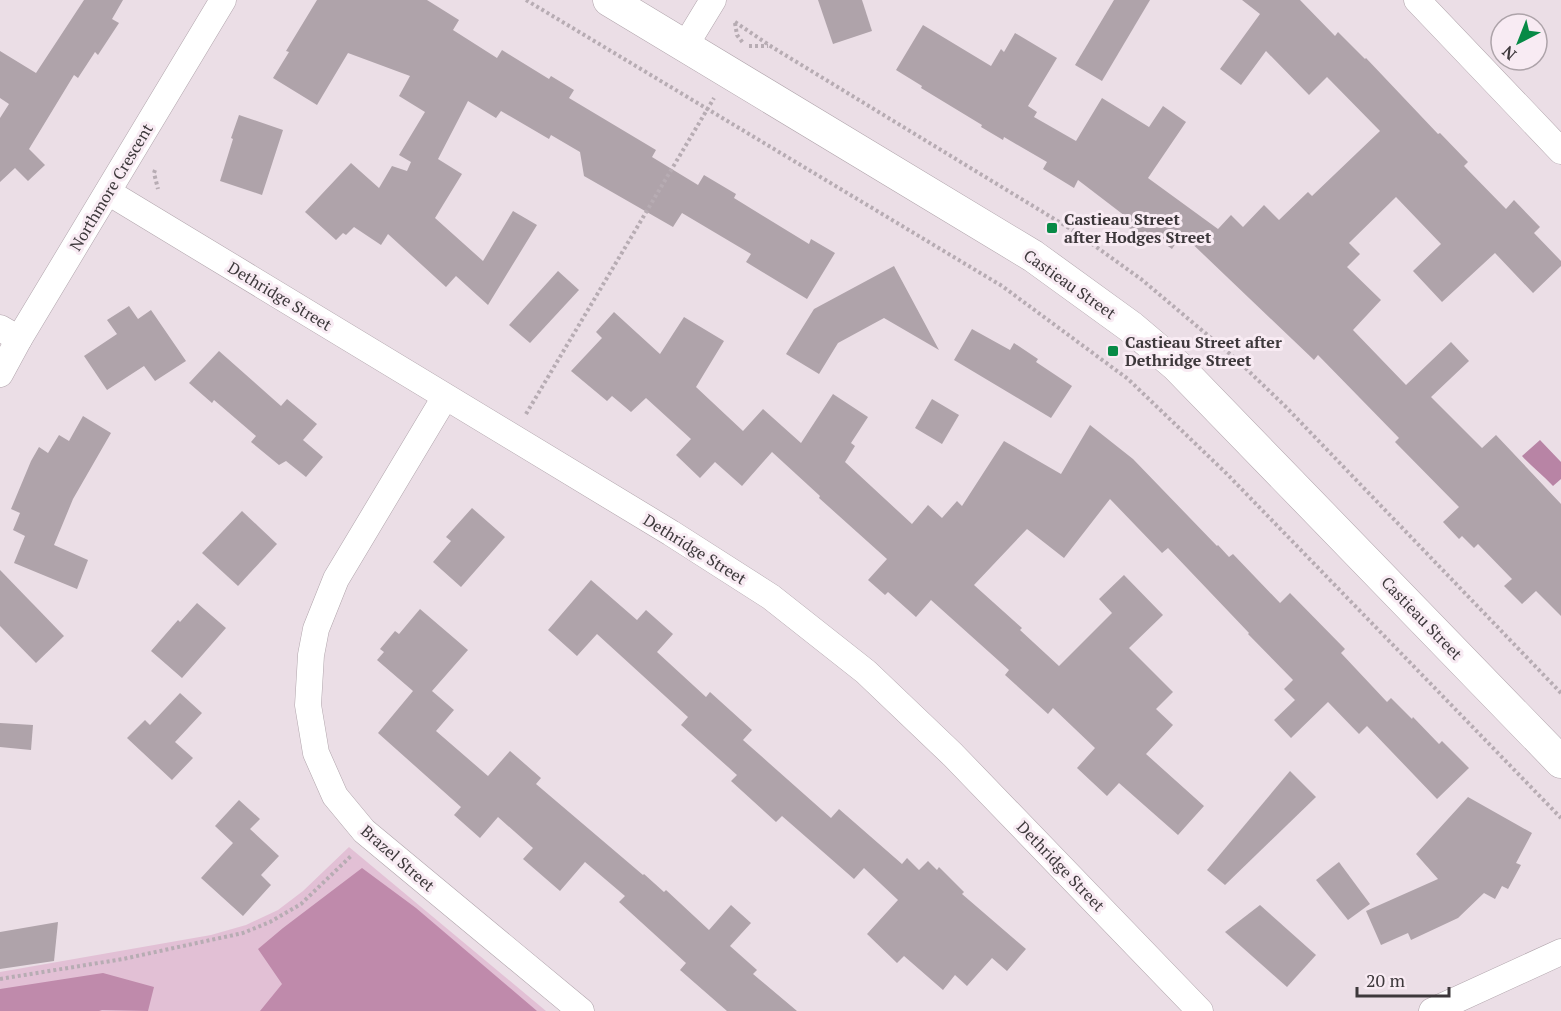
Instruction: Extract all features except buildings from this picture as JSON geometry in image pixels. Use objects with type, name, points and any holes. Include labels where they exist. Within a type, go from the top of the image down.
[{"type":"street","name":"Northmore Crescent","points":[[0,374],[10,334],[108,192],[223,0]]},
{"type":"street","name":"Castieau Street","points":[[609,0],[1033,256],[1131,327],[1177,366],[1561,762]]},
{"type":"street","points":[[685,46],[713,0]]},
{"type":"street","points":[[1417,0],[1561,151]]},
{"type":"street","name":"Dethridge Street","points":[[108,192],[670,533],[771,597],[866,672],[953,755],[1200,1011]]},
{"type":"street","name":"Brazel Street","points":[[445,397],[336,579],[316,629],[311,655],[308,705],[316,753],[335,796],[371,838],[581,1011]]},
{"type":"street","points":[[1432,1011],[1561,952]]},
{"type":"path","points":[[526,0],[1002,286],[1128,379],[1227,474],[1561,818]]},
{"type":"path","points":[[731,19],[735,22],[737,35],[745,46],[770,46]]},
{"type":"path","points":[[512,437],[718,92]]},
{"type":"path","points":[[156,164],[154,173],[157,186],[168,204],[179,210],[168,229]]},
{"type":"path","points":[[0,979],[123,959],[243,933],[270,922],[301,904],[371,838]]},
{"type":"shaded area","points":[[1540,440],[1561,462],[1561,479],[1553,486],[1522,456]]},
{"type":"shaded area","points":[[349,847],[546,1011],[0,1011],[0,972],[211,935],[246,925],[278,910],[303,891]]},
{"type":"shaded area","points":[[362,868],[416,908],[537,1011],[260,1011],[282,984],[258,949]]},
{"type":"shaded area","points":[[103,973],[154,987],[148,1011],[0,1011],[0,989]]},
{"type":"place","name":"Castieau Street after Hodges Street","points":[[1052,228]]},
{"type":"place","name":"Castieau Street after Dethridge Street","points":[[1113,351]]}]
